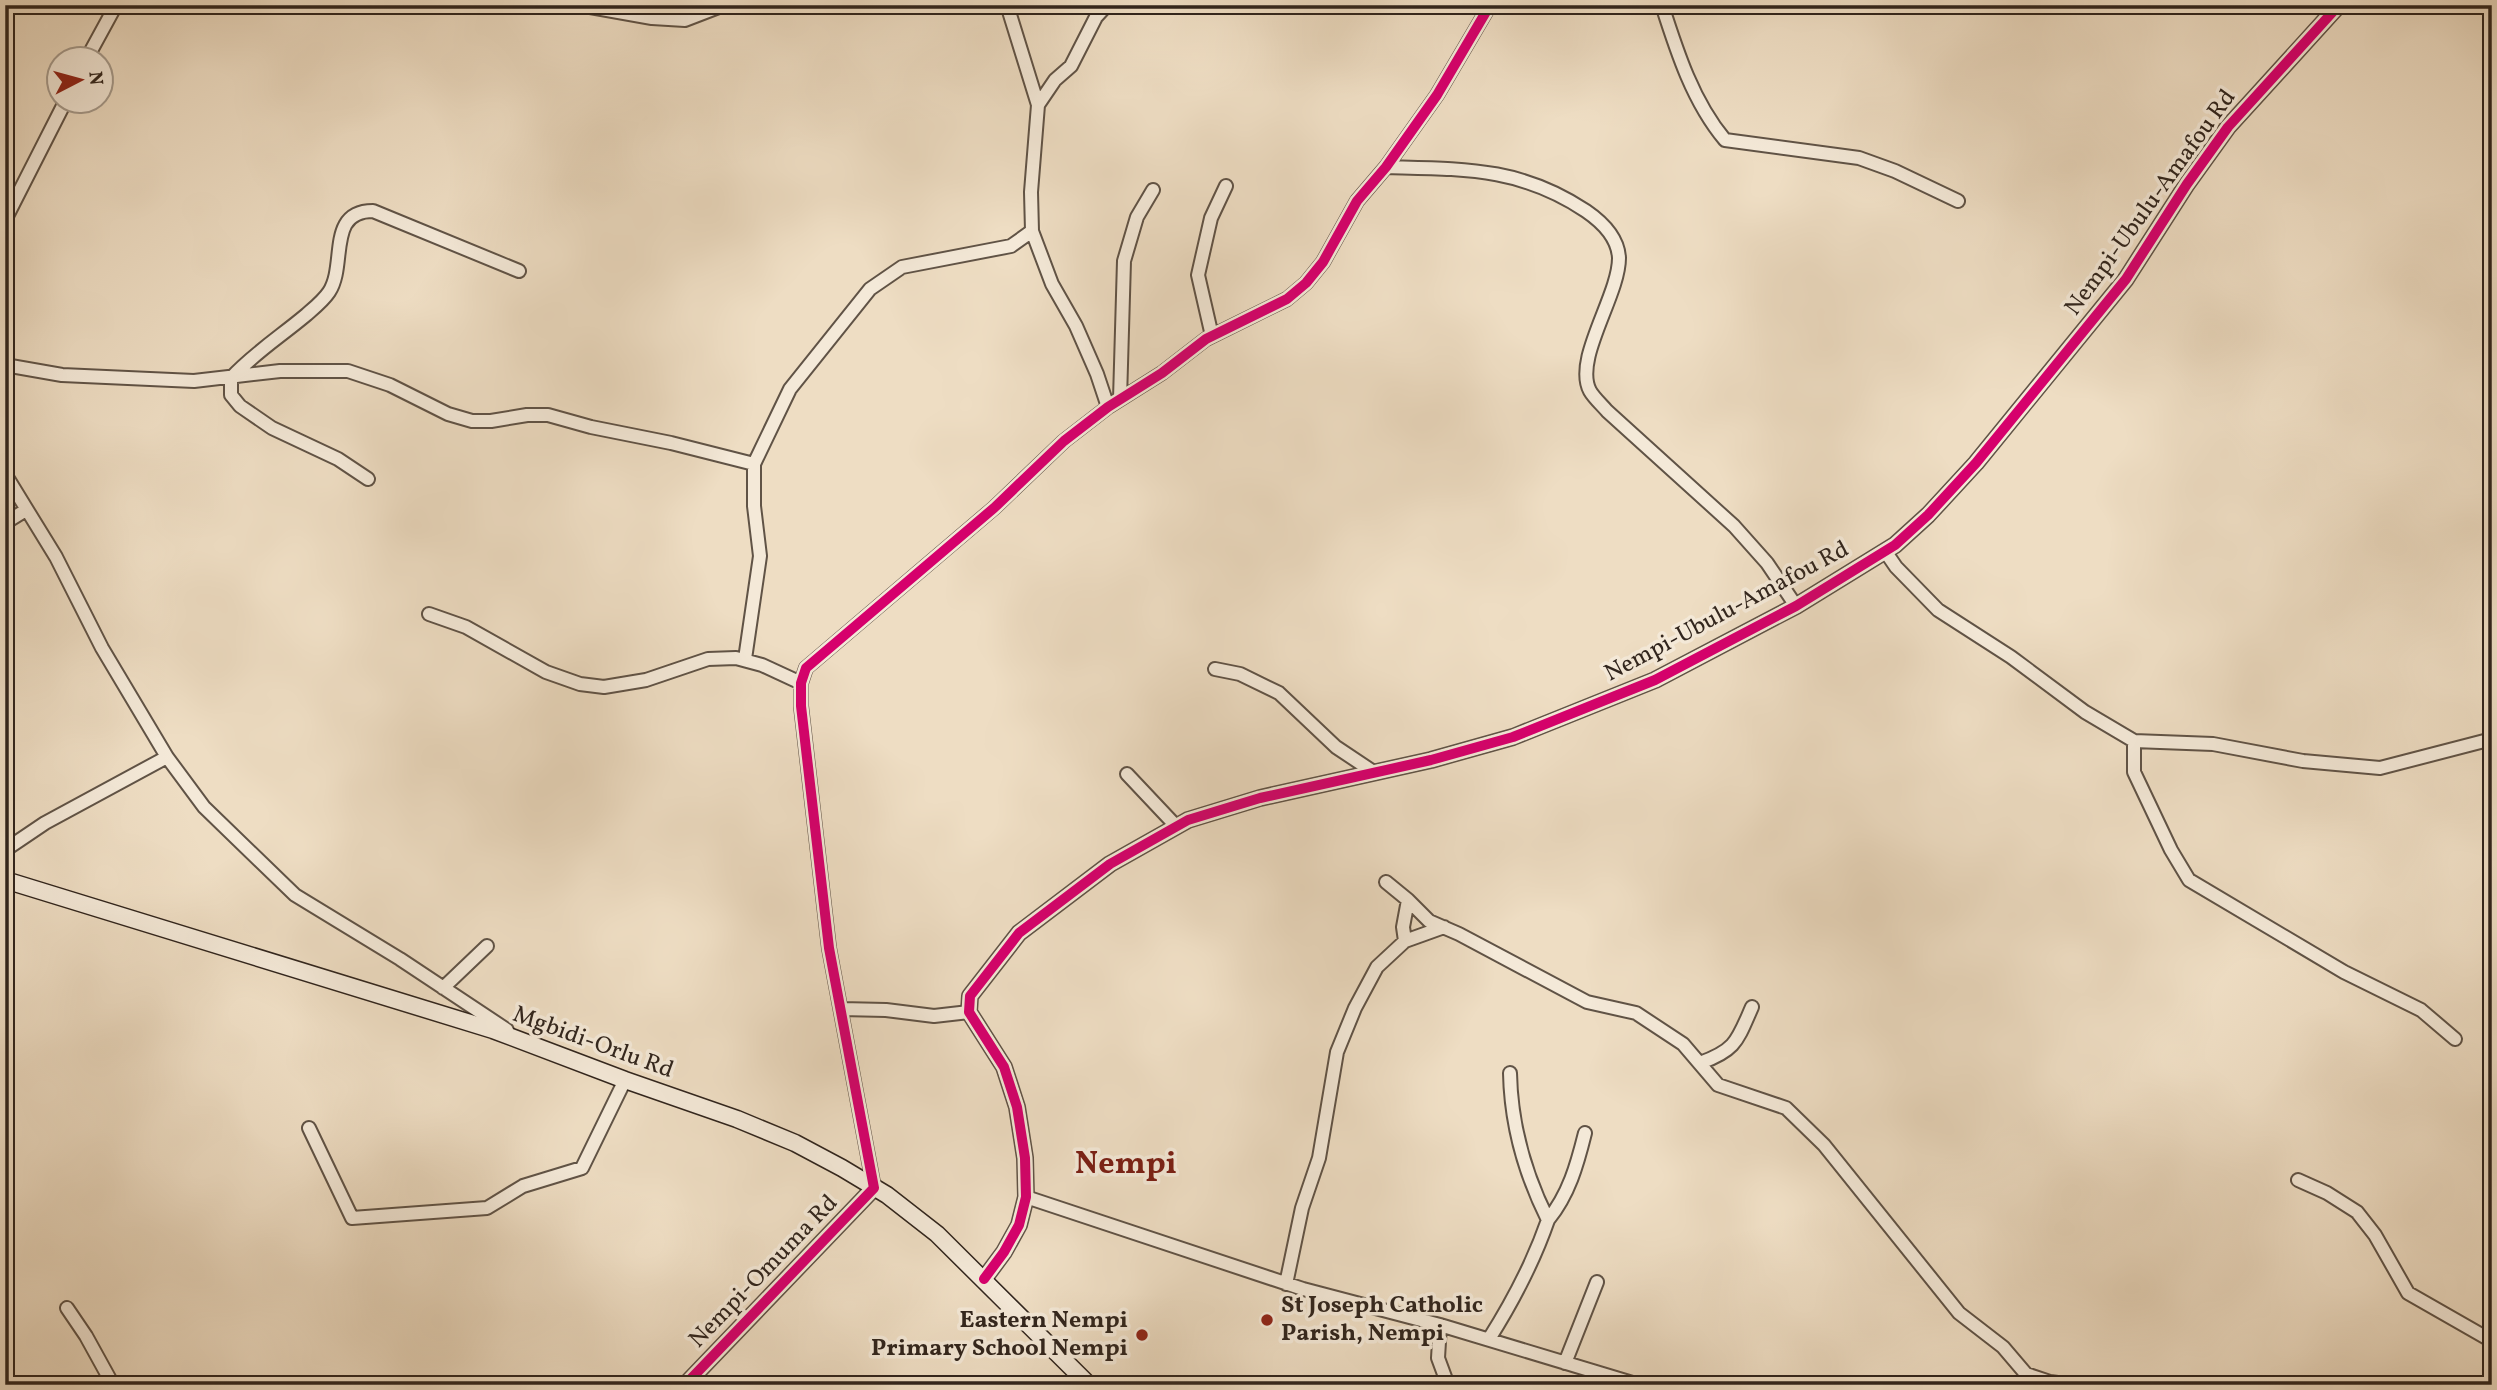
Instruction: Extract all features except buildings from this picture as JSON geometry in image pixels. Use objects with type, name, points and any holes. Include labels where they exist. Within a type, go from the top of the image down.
[{"type":"main road","name":"Mgbidi-Orlu Rd","points":[[5,880],[480,1026],[737,1119],[795,1143],[874,1188],[937,1234],[1090,1385]]},
{"type":"street","points":[[94,46],[116,5]]},
{"type":"street","points":[[579,5],[652,18],[685,20],[724,5]]},
{"type":"street","points":[[1007,5],[1038,105],[1031,192],[1032,231],[1052,284],[1076,326],[1097,374],[1108,407]]},
{"type":"street","points":[[1038,105],[1055,80],[1071,65],[1096,17],[1107,5]]},
{"type":"street","points":[[874,1188],[829,948],[801,683],[806,668],[994,508],[1064,441],[1108,407],[1162,373],[1212,336],[1287,299],[1307,283],[1323,262],[1357,201],[1387,167],[1437,95],[1490,5]]},
{"type":"street","points":[[1662,5],[1674,43],[1705,115],[1725,140],[1859,158],[1895,170],[1958,201]]},
{"type":"street","name":"Nempi-Ubulu-Amafou Rd","points":[[969,1012],[970,996],[1019,933],[1110,864],[1176,826],[1248,801],[1432,760],[1513,737],[1654,680],[1796,606],[1885,551],[1928,515],[1976,463],[2126,279],[2187,184],[2228,127],[2339,5]]},
{"type":"street","points":[[5,220],[58,116]]},
{"type":"street","points":[[1387,167],[1496,173],[1534,183],[1574,203],[1598,219],[1610,232],[1619,255],[1616,281],[1589,356],[1586,374],[1590,390],[1607,411],[1734,526],[1767,563],[1796,606]]},
{"type":"street","points":[[1212,336],[1198,275],[1211,218],[1226,186]]},
{"type":"street","points":[[1120,399],[1124,261],[1137,217],[1153,190]]},
{"type":"street","points":[[368,479],[338,459],[272,428],[240,406],[231,395],[231,378],[330,291],[345,226],[359,211],[373,211],[519,271]]},
{"type":"street","points":[[746,659],[760,556],[754,506],[754,464],[790,389],[870,289],[902,267],[1011,246],[1032,231]]},
{"type":"street","points":[[5,365],[62,374],[194,382],[281,371],[348,371],[390,385],[448,414],[471,421],[548,415],[754,464]]},
{"type":"street","points":[[5,474],[56,557],[102,648],[167,757],[204,807],[295,895],[524,1042]]},
{"type":"street","points":[[5,523],[26,510]]},
{"type":"street","points":[[1885,551],[1896,567],[1938,611],[2011,657],[2085,712],[2134,741],[2213,744],[2303,761],[2380,768],[2492,739]]},
{"type":"street","points":[[429,614],[466,627],[546,672],[580,684],[604,687],[646,680],[708,660],[746,659],[801,683]]},
{"type":"street","points":[[1215,669],[1240,674],[1279,693],[1336,747],[1375,773]]},
{"type":"street","points":[[2134,741],[2134,772],[2171,850],[2189,880],[2344,972],[2421,1010],[2455,1038]]},
{"type":"street","points":[[5,850],[45,823],[167,757]]},
{"type":"street","points":[[1127,774],[1176,826]]},
{"type":"street","points":[[1385,882],[1429,921],[1587,1002],[1636,1013],[1683,1044],[1718,1085],[1786,1108],[1824,1145],[1959,1313],[2003,1347],[2026,1374],[2050,1382],[2073,1385]]},
{"type":"street","points":[[1405,941],[1403,927],[1408,900]]},
{"type":"street","points":[[1286,1284],[1302,1208],[1319,1158],[1337,1052],[1355,1008],[1377,967],[1405,941],[1444,927]]},
{"type":"street","points":[[443,988],[487,946]]},
{"type":"street","points":[[1700,1063],[1724,1054],[1738,1038],[1752,1007]]},
{"type":"street","points":[[841,1009],[886,1010],[934,1016],[969,1012],[1004,1067],[1017,1107],[1025,1158],[1026,1197],[1019,1225],[984,1279]]},
{"type":"street","points":[[1510,1073],[1510,1094],[1517,1139],[1530,1185],[1548,1220]]},
{"type":"street","points":[[309,1128],[352,1218],[486,1208],[523,1186],[582,1168],[625,1080]]},
{"type":"street","points":[[1489,1339],[1513,1301],[1535,1257],[1548,1220],[1559,1206],[1575,1172],[1585,1133]]},
{"type":"street","points":[[2298,1180],[2327,1192],[2357,1212],[2375,1235],[2408,1293],[2492,1341]]},
{"type":"street","name":"Nempi-Omuma Rd","points":[[685,1385],[874,1188]]},
{"type":"street","points":[[1026,1197],[1286,1284],[1489,1339],[1639,1385]]},
{"type":"street","points":[[1565,1363],[1597,1282]]},
{"type":"street","points":[[67,1308],[113,1385]]},
{"type":"street","points":[[1440,1325],[1438,1358],[1448,1385]]},
{"type":"cycle path","points":[[685,1385],[874,1188],[829,948],[801,706],[801,683],[806,668],[994,508],[1064,441],[1108,407],[1162,373],[1206,339],[1287,299],[1306,283],[1323,262],[1357,201],[1386,167],[1437,95],[1490,5]]},
{"type":"cycle path","points":[[984,1279],[1019,1225],[1026,1197],[1025,1158],[1017,1107],[1004,1067],[969,1012],[970,996],[1019,933],[1110,864],[1188,820],[1260,798],[1431,760],[1513,737],[1655,680],[1796,606],[1895,545],[1928,515],[1976,463],[2126,279],[2187,184],[2228,127],[2339,5]]},
{"type":"place","name":"St Joseph Catholic Parish, Nempi","points":[[1267,1320]]},
{"type":"place","name":"Eastern Nempi Primary School Nempi","points":[[1142,1335]]},
{"type":"district","name":"Nempi","points":[[1126,1165]]}]
